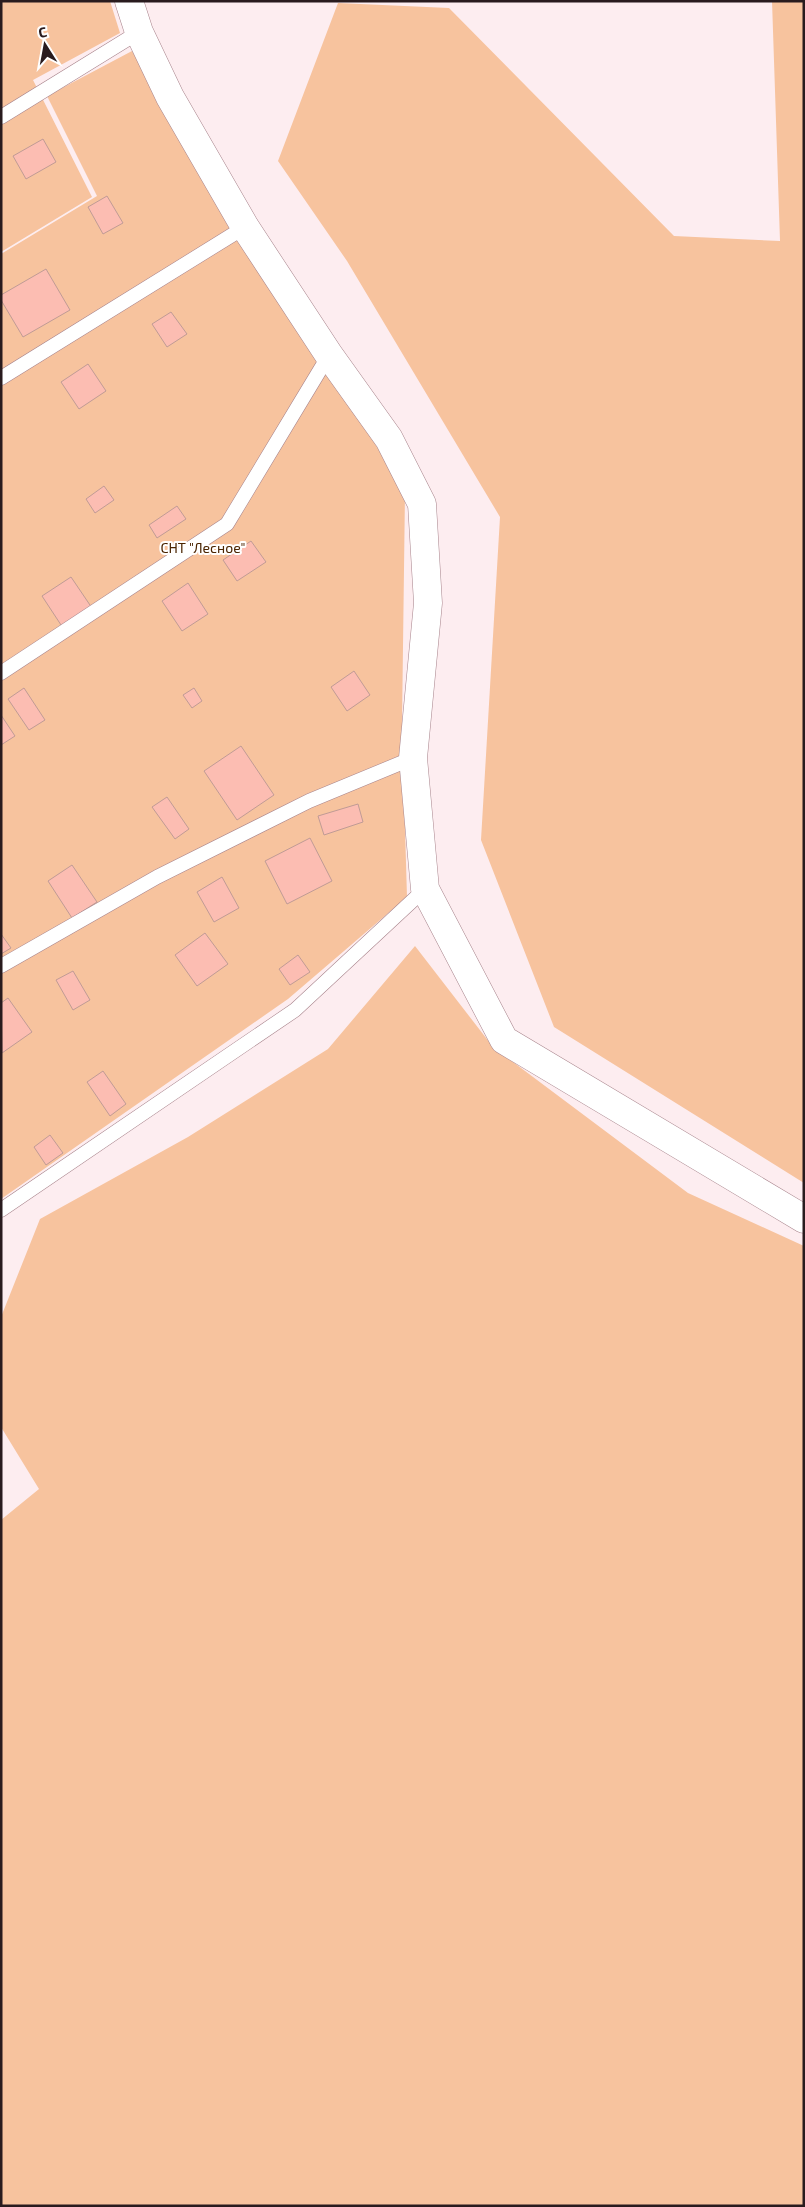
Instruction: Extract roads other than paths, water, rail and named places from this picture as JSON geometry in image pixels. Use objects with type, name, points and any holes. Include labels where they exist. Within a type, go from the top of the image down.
[{"type":"street","points":[[130,1],[139,32],[170,97],[245,227],[389,439],[422,504],[428,603],[413,758],[425,889],[504,1040],[804,1219]]},
{"type":"lane","points":[[1,117],[139,32]]},
{"type":"lane","points":[[1,378],[245,227]]},
{"type":"lane","points":[[1,673],[227,524],[330,354]]},
{"type":"lane","points":[[1,966],[175,868],[309,801],[413,758]]},
{"type":"lane","points":[[1,1210],[295,1010],[425,889]]},
{"type":"park label","name":"СНТ \"Лесное\"","points":[[203,548]]}]
